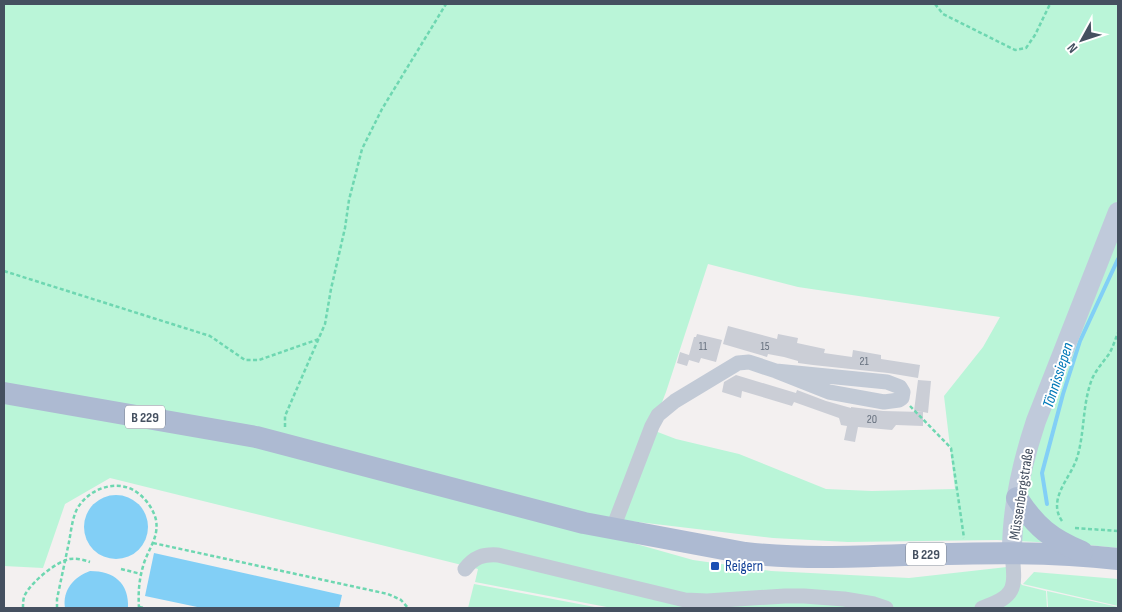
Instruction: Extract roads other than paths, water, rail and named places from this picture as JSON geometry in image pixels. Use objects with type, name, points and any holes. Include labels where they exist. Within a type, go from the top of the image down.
[{"type":"main road","name":"Müssenbergstraße","points":[[1012,552],[1018,498],[1026,452],[1036,421],[1118,212]]},
{"type":"main road","name":"B 229","points":[[4,393],[215,429],[286,444],[520,507],[720,550],[771,556],[840,557],[1012,552],[1118,559]]},
{"type":"main road","points":[[1018,498],[1031,518],[1042,529],[1060,543],[1089,556]]},
{"type":"street","points":[[613,528],[652,426],[663,410],[707,380],[738,363],[749,362],[837,394],[884,402],[896,402],[902,398]]},
{"type":"street","points":[[982,608],[998,603],[1010,593],[1014,585],[1012,552]]},
{"type":"street","points":[[465,569],[470,563],[481,556],[498,554],[685,600],[707,601],[804,596],[844,598],[886,608]]},
{"type":"water","points":[[116,495],[128,497],[139,504],[146,515],[148,527],[146,539],[139,550],[128,557],[116,559],[104,557],[93,550],[86,539],[84,527],[86,515],[93,504],[104,497]]},
{"type":"water","points":[[154,553],[342,595],[339,608],[202,608],[145,596]]},
{"type":"water","points":[[90,571],[106,573],[118,580],[126,592],[128,608],[65,608],[65,595],[70,585]]},
{"type":"waterway","name":"Tönnissiepen","points":[[1047,504],[1042,473],[1063,394],[1080,341],[1118,259]]},
{"type":"place","name":"Reigern","points":[[715,566]]}]
